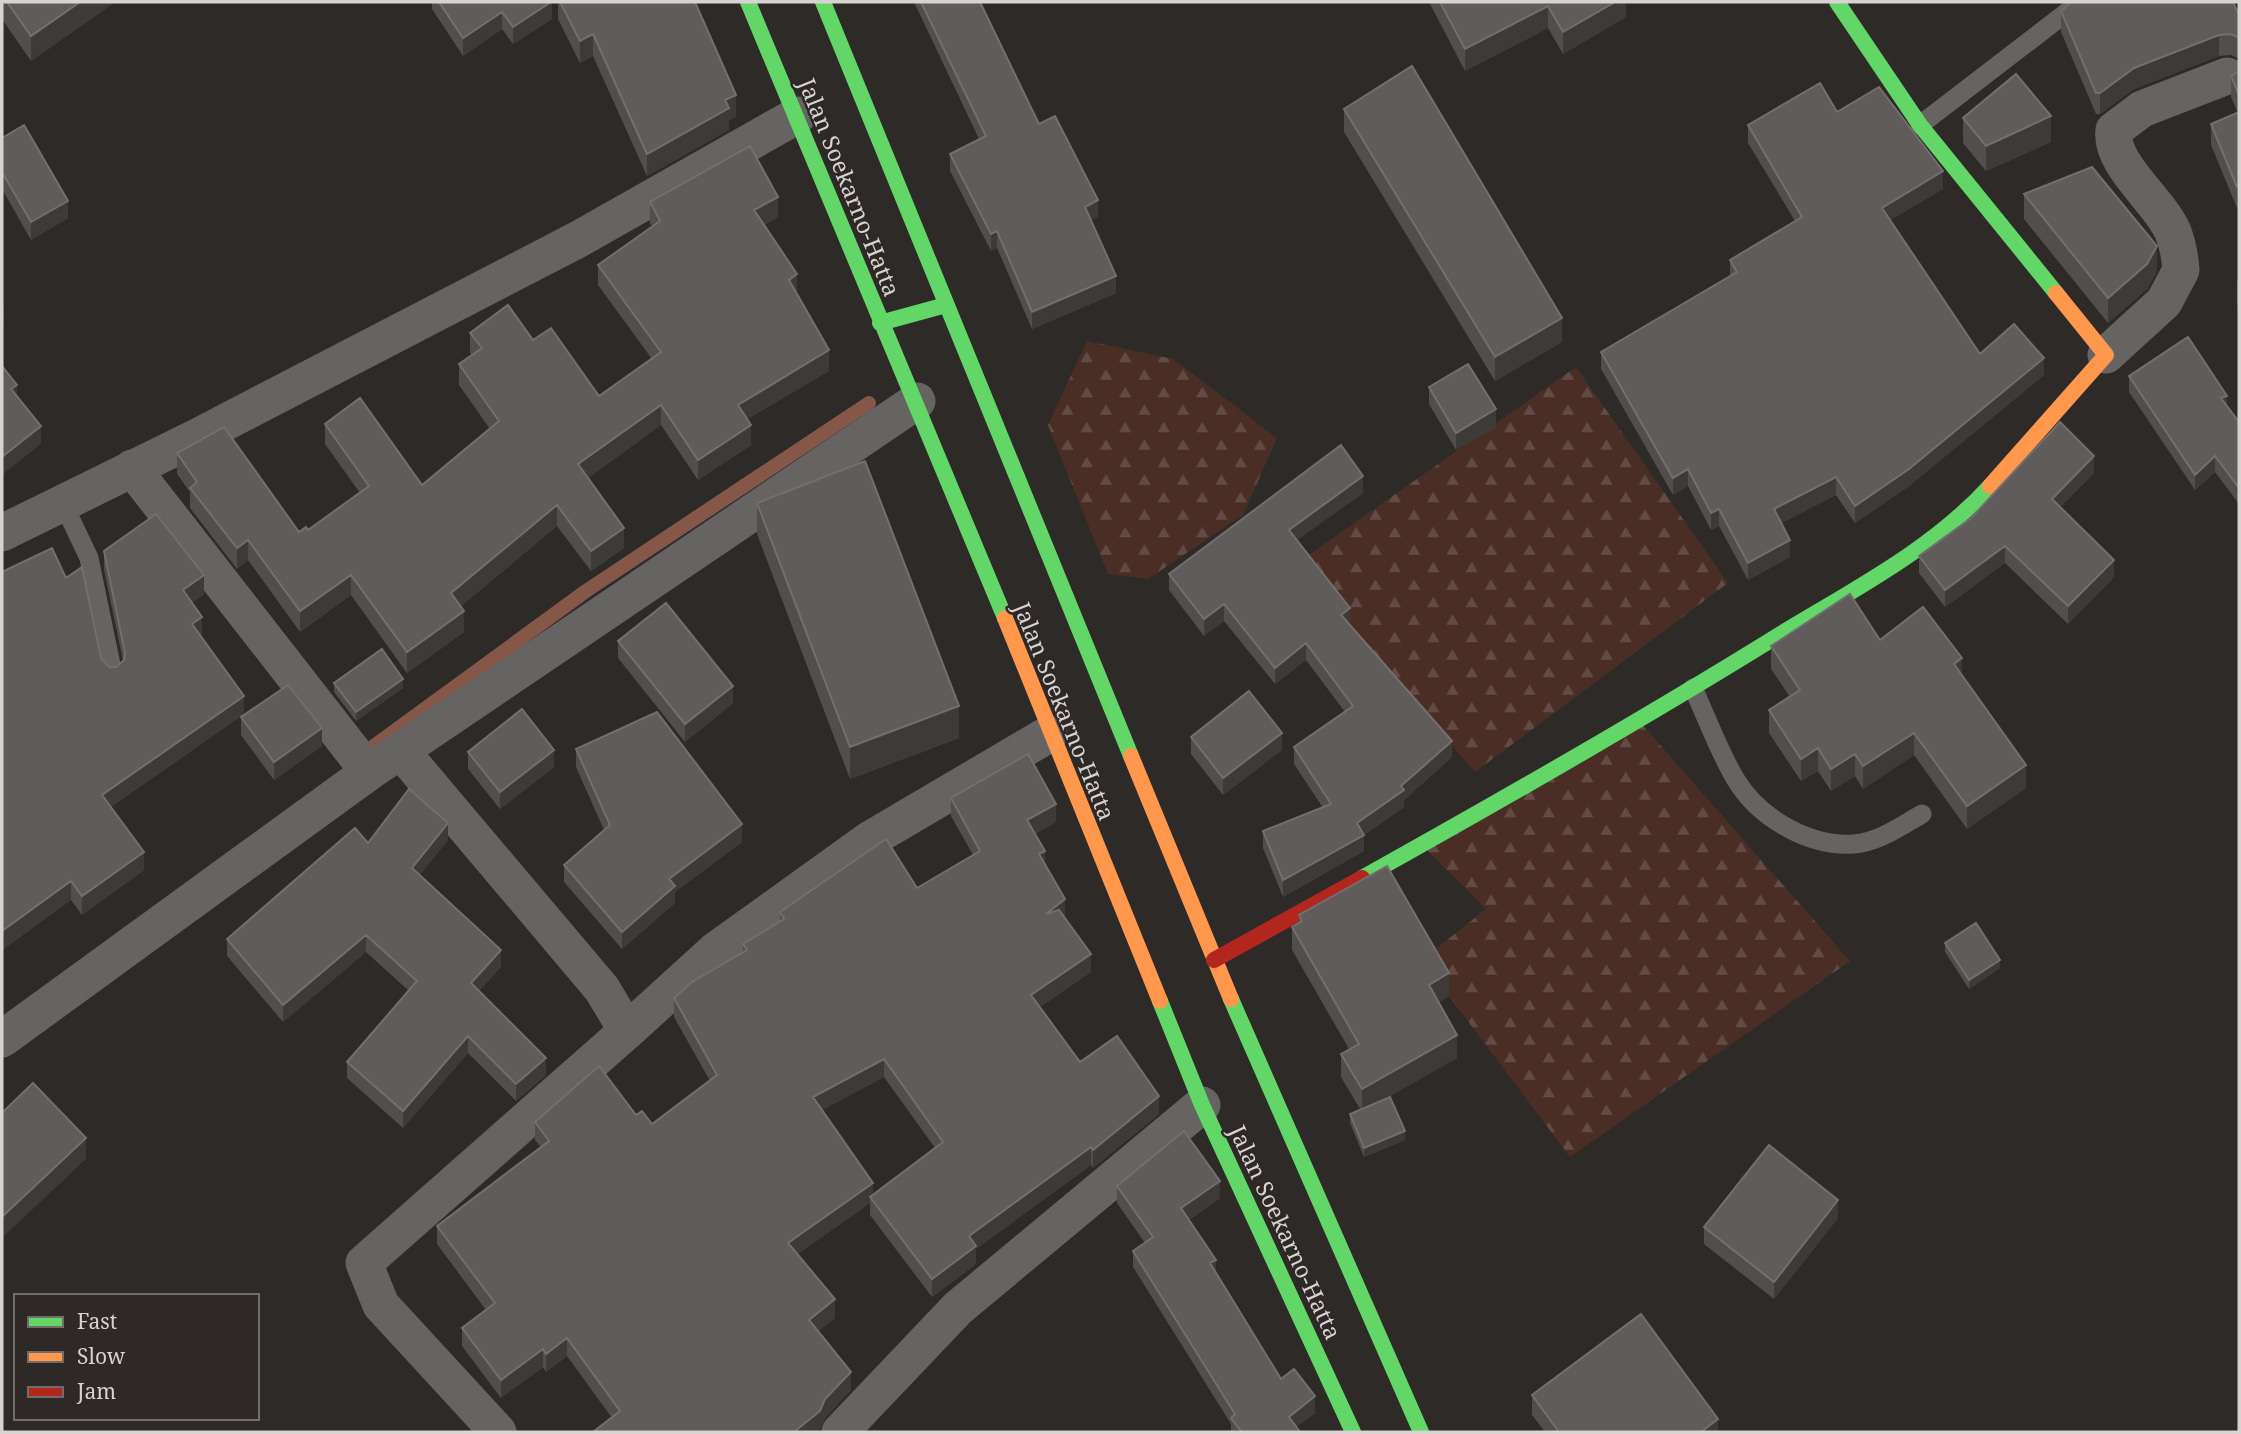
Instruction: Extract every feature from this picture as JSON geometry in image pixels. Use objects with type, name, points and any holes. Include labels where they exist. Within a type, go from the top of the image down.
[{"type":"main road","name":"Jalan Soekarno-Hatta","points":[[747,2],[798,115],[880,323],[916,401],[1049,734],[1202,1105],[1353,1432]]},
{"type":"main road","name":"Jalan Soekarno-Hatta","points":[[822,2],[1214,960],[1421,1432]]},
{"type":"main road","points":[[1214,960],[1459,824],[1693,688],[1892,565],[1956,520],[2106,355],[1920,125],[1837,2]]},
{"type":"main road","points":[[880,323],[946,305]]},
{"type":"street","points":[[2106,355],[2164,302],[2181,270],[2172,230],[2120,156],[2113,141],[2114,130],[2142,109],[2227,76]]},
{"type":"street","points":[[2,533],[577,240],[798,115]]},
{"type":"street","points":[[2,1039],[365,768],[401,751],[916,401]]},
{"type":"street","points":[[132,468],[365,768]]},
{"type":"street","points":[[487,1428],[381,1305],[364,1263],[716,950],[869,840],[1049,734]]},
{"type":"street","points":[[401,751],[602,989],[627,1031]]},
{"type":"street","points":[[840,1432],[958,1308],[1202,1105]]},
{"type":"lane","points":[[1920,125],[2080,2]]},
{"type":"lane","points":[[62,501],[89,558],[113,674]]},
{"type":"lane","points":[[1693,688],[1737,781],[1762,811],[1784,826],[1816,839],[1853,844],[1881,837],[1922,814]]},
{"type":"green space","points":[[1087,341],[1173,359],[1277,438],[1243,515],[1148,579],[1108,574],[1048,425]]},
{"type":"green space","points":[[1576,367],[1728,583],[1475,772],[1296,564]]},
{"type":"green space","points":[[1638,720],[1850,961],[1570,1157],[1422,960],[1486,909],[1422,845]]},
{"type":"building","points":[[7,2],[80,2],[31,36]]},
{"type":"building","points":[[439,2],[551,2],[513,27],[502,12],[463,38]]},
{"type":"building","points":[[560,2],[695,2],[736,95],[725,100],[729,108],[647,154],[593,34],[580,41]]},
{"type":"building","points":[[921,2],[980,2],[1039,124],[1055,116],[1098,200],[1085,207],[1116,276],[1032,312],[997,231],[991,234],[950,154],[986,136]]},
{"type":"building","points":[[1440,2],[1615,2],[1563,32],[1548,6],[1465,49]]},
{"type":"building","points":[[2072,2],[2233,2],[2239,15],[2239,38],[2231,34],[2219,35],[2134,68],[2100,93],[2096,93],[2061,11]]},
{"type":"building","points":[[1412,66],[1562,318],[1495,357],[1344,109]]},
{"type":"building","points":[[2239,71],[2239,95],[2231,76]]},
{"type":"building","points":[[2016,74],[2051,116],[1986,146],[1963,118]]},
{"type":"building","points":[[1820,83],[1837,112],[1879,87],[1943,171],[1882,208],[1980,354],[2014,324],[2044,358],[1909,469],[1855,506],[1836,477],[1774,509],[1790,540],[1748,563],[1719,509],[1711,513],[1688,469],[1673,478],[1601,352],[1737,272],[1730,260],[1802,217],[1748,125]]},
{"type":"building","points":[[2239,112],[2239,186],[2237,187],[2211,124]]},
{"type":"building","points":[[24,125],[68,201],[31,222],[2,172],[2,138]]},
{"type":"building","points":[[750,146],[778,197],[754,210],[797,274],[789,280],[829,350],[738,405],[751,425],[698,460],[661,405],[578,464],[624,528],[591,551],[557,505],[451,593],[464,611],[407,652],[351,575],[300,611],[248,540],[237,548],[190,488],[197,482],[177,453],[224,427],[299,532],[306,527],[308,530],[369,486],[325,424],[360,398],[422,485],[499,421],[459,364],[482,348],[470,333],[508,305],[533,340],[551,328],[599,396],[661,352],[598,265],[660,221],[650,202]]},
{"type":"building","points":[[2092,167],[2157,246],[2147,264],[2108,298],[2024,194]]},
{"type":"building","points":[[2188,337],[2227,396],[2221,398],[2239,422],[2239,488],[2215,456],[2195,475],[2129,376]]},
{"type":"building","points":[[1468,364],[1496,409],[1456,433],[1429,387]]},
{"type":"building","points":[[2,366],[17,385],[11,389],[41,426],[2,457]]},
{"type":"building","points":[[2060,422],[2094,456],[2052,499],[2114,560],[2068,606],[2005,546],[1945,590],[1919,556],[1971,518]]},
{"type":"building","points":[[1341,445],[1363,476],[1289,530],[1350,608],[1341,615],[1452,741],[1401,786],[1404,790],[1357,823],[1364,835],[1283,880],[1263,831],[1331,804],[1294,747],[1353,706],[1306,643],[1275,668],[1224,604],[1204,619],[1169,574]]},
{"type":"building","points":[[865,461],[959,706],[850,747],[757,503]]},
{"type":"building","points":[[156,514],[204,575],[183,590],[202,617],[192,624],[244,696],[102,795],[144,852],[82,896],[71,881],[2,931],[2,572],[52,548],[66,578],[82,567],[101,658],[109,667],[116,667],[124,660],[125,653],[104,551]]},
{"type":"building","points":[[1850,594],[1880,640],[1923,607],[1962,658],[1954,664],[2026,765],[1967,806],[1914,733],[1863,766],[1855,754],[1831,769],[1818,748],[1801,759],[1769,710],[1800,690],[1771,646]]},
{"type":"building","points":[[666,603],[733,686],[685,724],[618,641]]},
{"type":"building","points":[[382,649],[403,679],[356,712],[334,683]]},
{"type":"building","points":[[288,685],[322,728],[274,762],[241,717]]},
{"type":"building","points":[[1249,691],[1282,733],[1223,778],[1191,737]]},
{"type":"building","points":[[522,709],[554,750],[500,792],[468,752]]},
{"type":"building","points":[[657,712],[742,824],[669,879],[675,886],[622,932],[564,865],[610,825],[576,749]]},
{"type":"building","points":[[1028,754],[1056,804],[1027,820],[1045,851],[1039,854],[1065,899],[1046,914],[1059,910],[1091,954],[1031,995],[1080,1062],[1117,1036],[1159,1096],[1093,1150],[1091,1147],[969,1236],[976,1246],[932,1279],[870,1197],[943,1142],[884,1059],[813,1097],[873,1183],[788,1243],[835,1299],[809,1320],[851,1372],[825,1399],[820,1411],[794,1432],[593,1432],[620,1411],[567,1338],[546,1354],[543,1349],[501,1380],[462,1328],[495,1303],[437,1226],[549,1141],[535,1122],[599,1066],[636,1115],[642,1111],[652,1124],[717,1075],[674,998],[692,982],[747,950],[743,944],[784,919],[780,912],[886,839],[917,888],[980,851],[951,798]]},
{"type":"building","points":[[409,789],[448,823],[412,868],[501,950],[471,983],[546,1058],[516,1084],[468,1036],[403,1111],[347,1062],[417,981],[366,935],[283,1005],[227,939],[355,828],[368,843]]},
{"type":"building","points":[[1387,866],[1449,973],[1429,985],[1457,1035],[1362,1089],[1341,1054],[1359,1044],[1292,927],[1302,921],[1299,915]]},
{"type":"building","points":[[1976,923],[2000,960],[1969,980],[1945,943]]},
{"type":"building","points":[[33,1083],[86,1138],[2,1217],[2,1113]]},
{"type":"building","points":[[1390,1097],[1405,1131],[1364,1148],[1350,1114]]},
{"type":"building","points":[[1184,1131],[1220,1181],[1181,1208],[1216,1260],[1210,1263],[1281,1379],[1294,1369],[1315,1396],[1289,1417],[1300,1432],[1242,1432],[1231,1418],[1235,1414],[1133,1251],[1153,1237],[1117,1186]]},
{"type":"building","points":[[1769,1145],[1838,1200],[1774,1282],[1704,1227]]},
{"type":"building","points":[[1641,1314],[1718,1419],[1701,1432],[1559,1432],[1532,1395]]},
{"type":"waterway","points":[[359,757],[586,591],[869,403]]},
{"type":"traffic: fast","points":[[748,2],[1005,618]]},
{"type":"traffic: fast","points":[[823,2],[1131,756]]},
{"type":"traffic: fast","points":[[1837,2],[1920,125],[2056,293]]},
{"type":"traffic: fast","points":[[880,323],[946,305]]},
{"type":"traffic: fast","points":[[1362,878],[1624,729],[1890,568],[1943,530],[1990,486]]},
{"type":"traffic: fast","points":[[1231,999],[1421,1432]]},
{"type":"traffic: fast","points":[[1160,1001],[1202,1105],[1353,1432]]},
{"type":"traffic: slow","points":[[1990,486],[2106,355],[2056,293]]},
{"type":"traffic: slow","points":[[1005,618],[1160,1001]]},
{"type":"traffic: slow","points":[[1131,756],[1231,999]]},
{"type":"traffic: jam","points":[[1214,960],[1362,878]]}]
